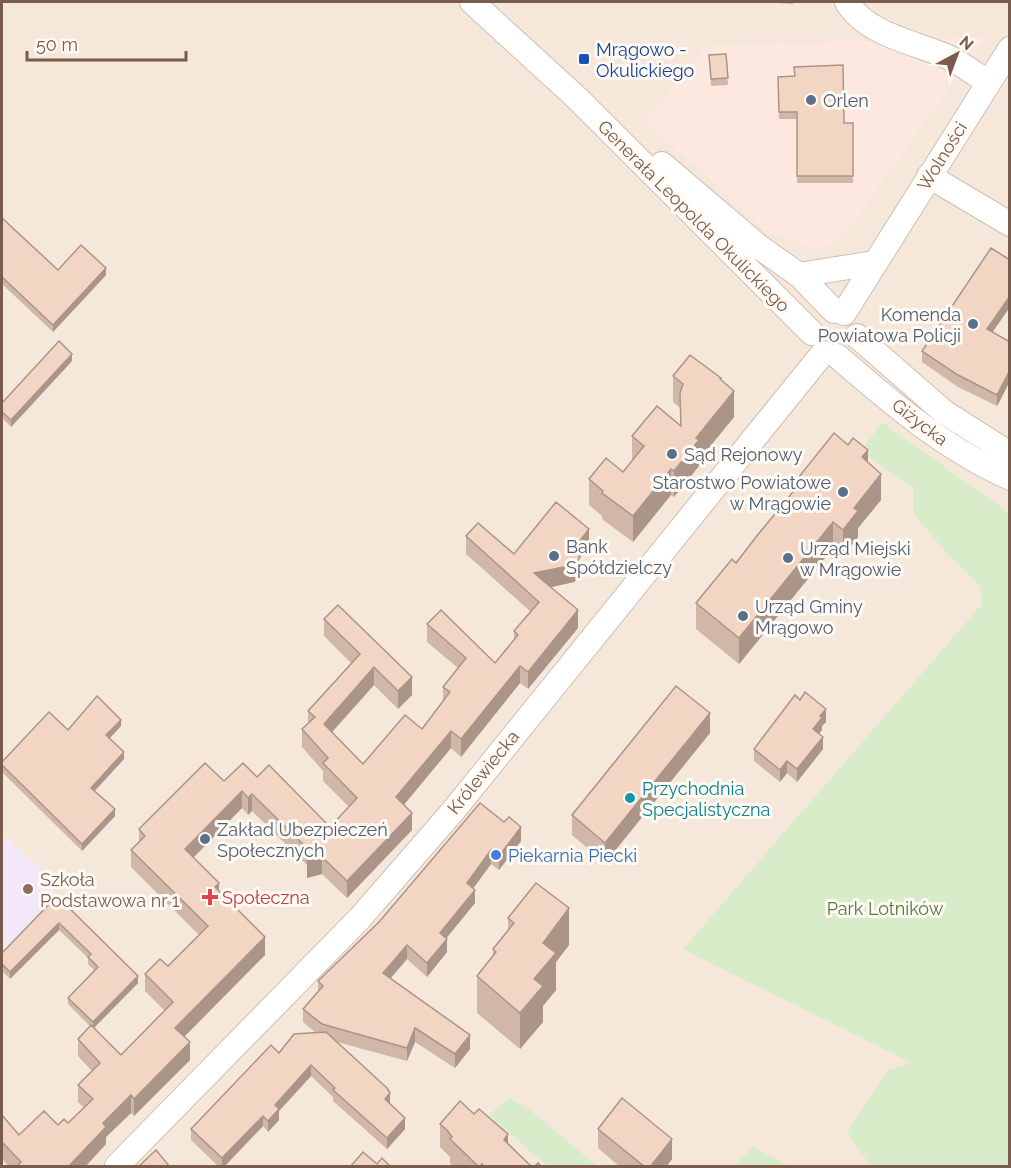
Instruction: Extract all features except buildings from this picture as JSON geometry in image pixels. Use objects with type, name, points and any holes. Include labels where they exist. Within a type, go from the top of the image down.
[{"type":"street","name":"Generała Leopolda Okulickiego","points":[[472,2],[577,98],[827,356]]},
{"type":"street","points":[[847,2],[854,13],[888,34],[950,58],[988,82]]},
{"type":"street","name":"Wolności","points":[[827,356],[816,320],[839,312],[874,263],[1010,49]]},
{"type":"street","name":"Generała Leopolda Okulickiego","points":[[577,98],[667,168],[758,246],[799,275],[839,312]]},
{"type":"street","points":[[929,176],[1010,224]]},
{"type":"street","points":[[799,275],[874,263]]},
{"type":"street","name":"Giżycka","points":[[839,312],[854,323],[857,336],[882,361],[944,412],[1010,454]]},
{"type":"street","points":[[827,356],[852,347],[857,336]]},
{"type":"street","name":"Giżycka","points":[[827,356],[957,450],[1010,478]]},
{"type":"street","name":"Królewiecka","points":[[117,1167],[360,918],[453,811],[827,356]]},
{"type":"shaded area","points":[[2,2],[1009,2],[1009,1166],[2,1166]]},
{"type":"shaded area","points":[[986,37],[850,226],[825,247],[812,248],[765,229],[645,121],[707,46]]},
{"type":"shaded area","name":"Szkoła Podstawowa nr 1","points":[[2,834],[53,881],[55,897],[2,952]]},
{"type":"green space","name":"Park Lotników","points":[[882,422],[1009,513],[1009,1166],[871,1166],[847,1133],[888,1070],[912,1063],[683,949],[982,604],[981,587],[948,555],[913,513],[913,488],[861,451]]},
{"type":"green space","points":[[509,1098],[530,1110],[597,1166],[547,1166],[489,1115]]},
{"type":"green space","points":[[753,1147],[789,1166],[733,1166]]},
{"type":"place","name":"Mrągowo - Okulickiego","points":[[584,59]]},
{"type":"place","name":"Orlen","points":[[811,100]]},
{"type":"place","name":"Komenda Powiatowa Policji","points":[[973,324]]},
{"type":"place","name":"Sąd Rejonowy","points":[[672,454]]},
{"type":"place","name":"Starostwo Powiatowe w Mrągowie","points":[[843,492]]},
{"type":"place","name":"Bank Spółdzielczy","points":[[554,556]]},
{"type":"place","name":"Urząd Miejski w Mrągowie","points":[[788,558]]},
{"type":"place","name":"Urząd Gminy Mrągowo","points":[[743,616]]},
{"type":"place","name":"Przychodnia Specjalistyczna","points":[[630,798]]},
{"type":"place","name":"Zakład Ubezpieczeń Społecznych","points":[[205,839]]},
{"type":"place","name":"Piekarnia Piecki","points":[[496,855]]},
{"type":"place","name":"Szkoła Podstawowa nr 1","points":[[28,889]]},
{"type":"place","name":"Społeczna","points":[[210,897]]}]
